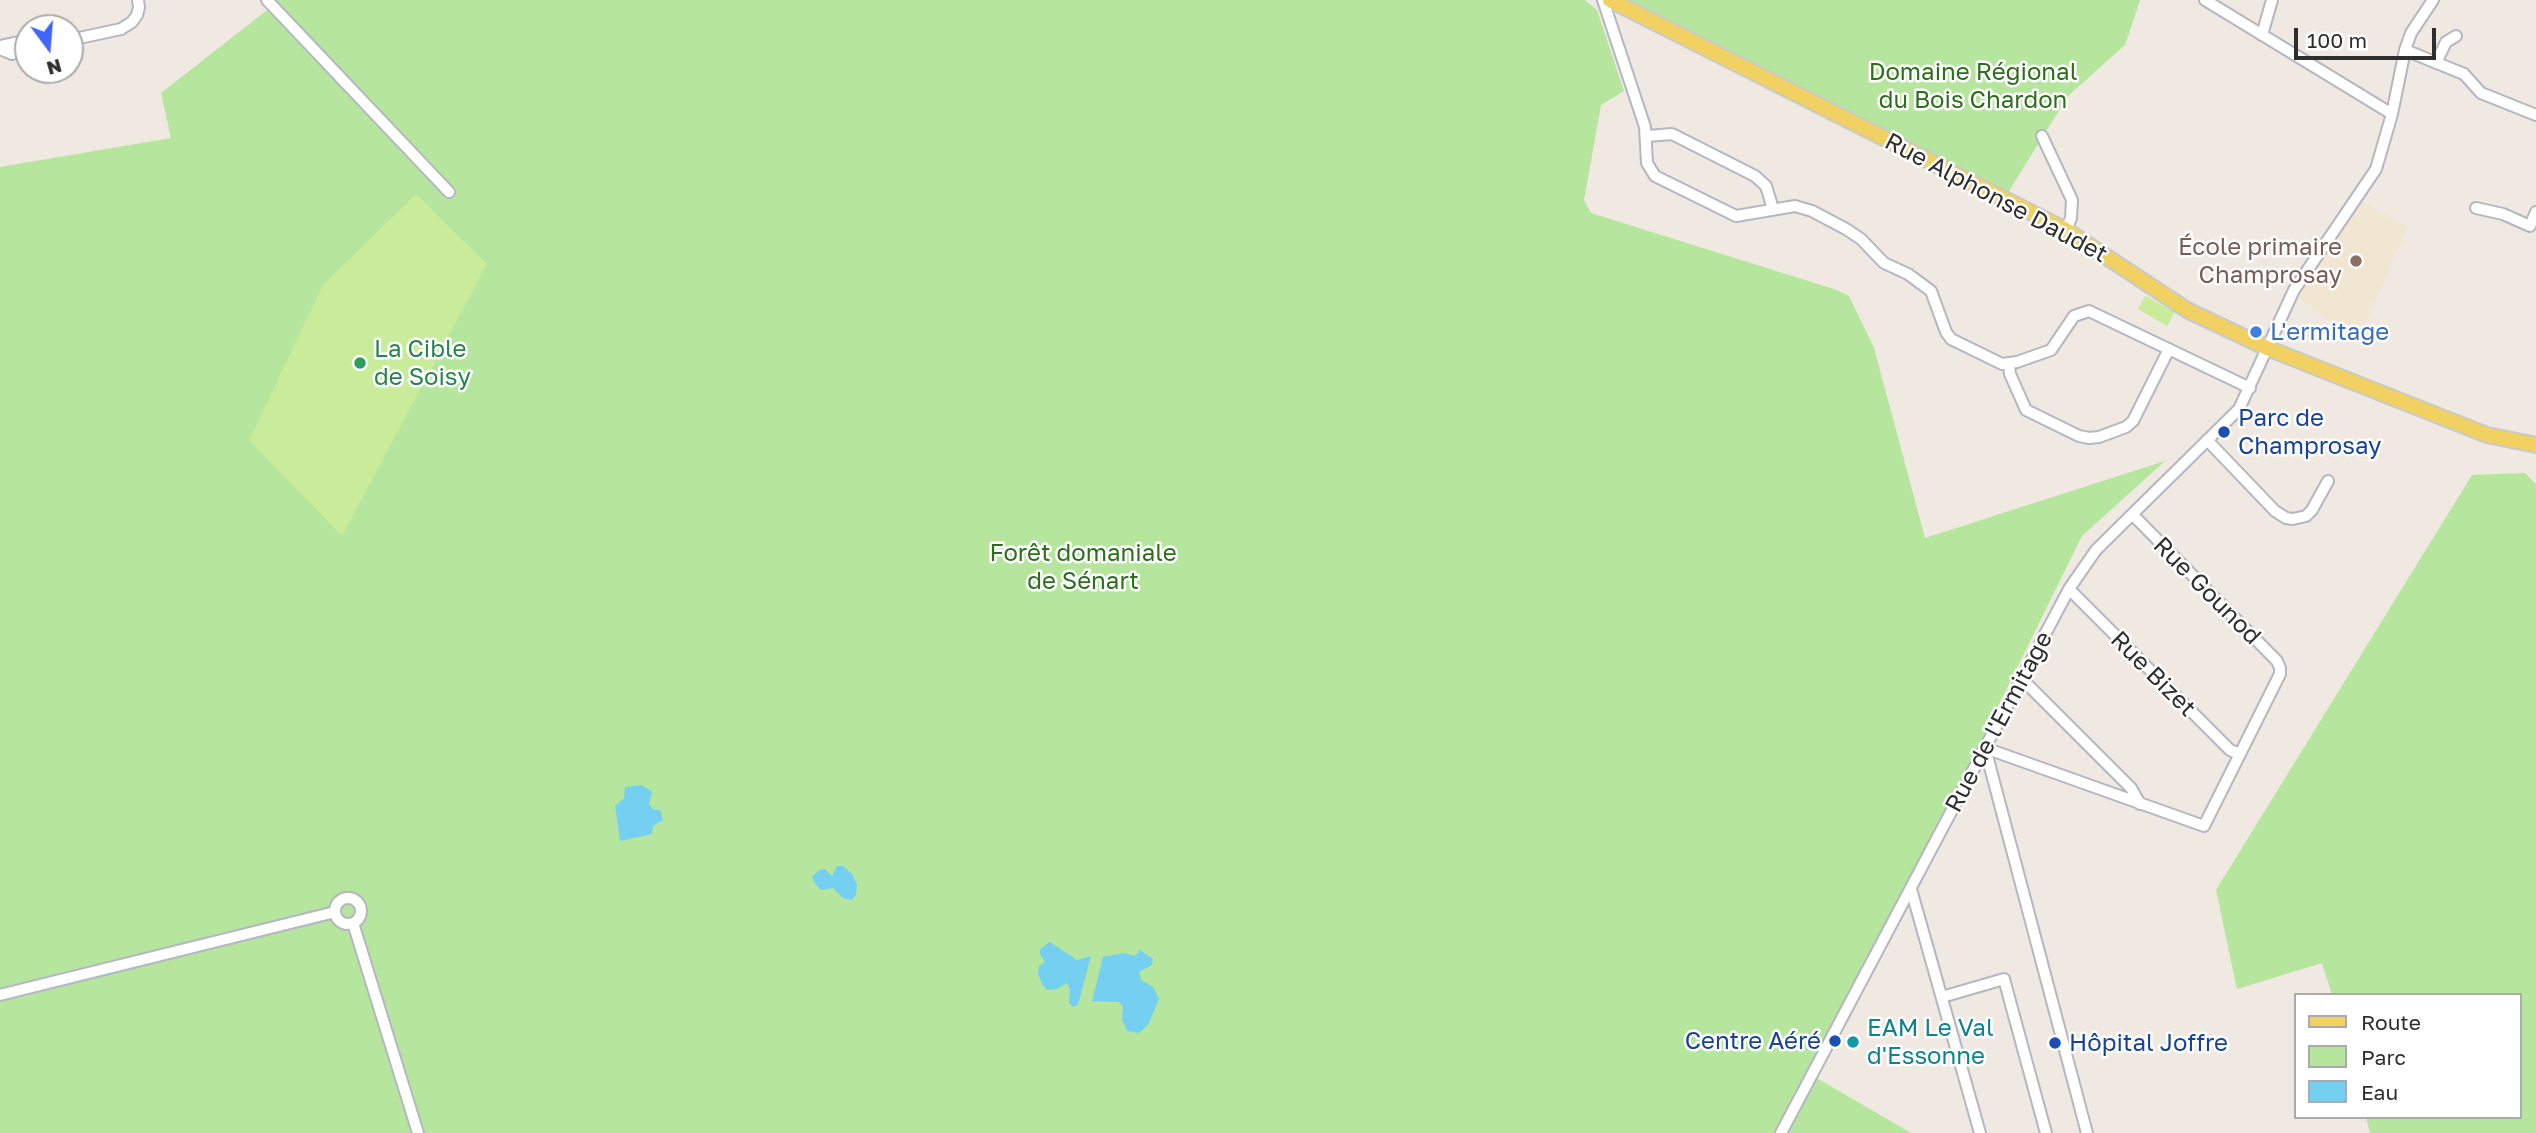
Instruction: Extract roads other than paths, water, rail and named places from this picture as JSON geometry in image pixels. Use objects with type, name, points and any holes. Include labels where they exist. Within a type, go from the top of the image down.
[{"type":"main road","name":"Rue Alphonse Daudet","points":[[1610,0],[2066,230],[2187,310],[2267,348],[2487,436],[2536,445]]},
{"type":"street","points":[[84,37],[121,29],[132,22],[137,15],[138,0]]},
{"type":"street","points":[[267,0],[449,192]]},
{"type":"street","points":[[1603,0],[1647,136],[1647,163],[1655,176],[1736,216],[1795,206],[1805,208],[1855,234],[1884,263],[1908,274],[1931,291],[1951,339],[1994,361],[2009,364],[2051,349],[2074,316],[2089,311],[2250,388]]},
{"type":"street","points":[[2205,0],[2392,114]]},
{"type":"street","points":[[2262,35],[2272,0]]},
{"type":"street","name":"Rue de l'Ermitage","points":[[1781,1133],[2069,589],[2096,550],[2239,409],[2294,290],[2376,169],[2392,114],[2405,50],[2411,33],[2433,0]]},
{"type":"street","points":[[2437,63],[2446,42],[2456,36]]},
{"type":"street","points":[[2405,50],[2464,74],[2481,93],[2536,115]]},
{"type":"street","points":[[1647,136],[1672,134],[1755,176],[1766,186],[1773,209]]},
{"type":"street","points":[[2042,136],[2072,200],[2071,218],[2066,230]]},
{"type":"street","points":[[2476,208],[2503,214],[2530,226],[2536,212]]},
{"type":"street","points":[[2009,364],[2010,374],[2025,410],[2079,436],[2089,438],[2126,428],[2133,421],[2169,349]]},
{"type":"street","points":[[2207,440],[2275,511],[2286,518],[2306,516],[2328,481]]},
{"type":"street","name":"Rue Gounod","points":[[2133,516],[2277,661],[2280,674],[2240,754]]},
{"type":"street","name":"Rue Bizet","points":[[2069,589],[2230,750],[2240,754]]},
{"type":"street","points":[[2022,680],[2131,788],[2140,804]]},
{"type":"street","points":[[1984,748],[2204,826],[2240,754]]},
{"type":"street","points":[[1984,748],[2087,1133]]},
{"type":"street","points":[[1911,889],[1980,1133]]},
{"type":"street","points":[[342,900],[354,900],[361,910],[359,918],[353,923],[340,922],[335,912],[336,906],[342,900]]},
{"type":"street","points":[[0,995],[335,912]]},
{"type":"street","points":[[353,923],[418,1133]]},
{"type":"street","points":[[1942,997],[2004,979],[2046,1133]]},
{"type":"water","points":[[642,785],[652,792],[649,804],[653,809],[661,811],[663,820],[653,826],[652,834],[620,841],[615,806],[624,798],[625,787]]},
{"type":"water","points":[[837,866],[843,866],[852,874],[857,885],[856,895],[852,900],[843,898],[833,888],[821,890],[812,877],[819,870],[825,869],[832,876]]},
{"type":"water","points":[[1050,942],[1077,960],[1091,956],[1078,1005],[1073,1007],[1069,1003],[1070,990],[1067,983],[1057,989],[1047,990],[1038,974],[1039,966],[1045,962],[1040,949]]},
{"type":"water","points":[[1140,950],[1153,959],[1152,965],[1139,972],[1141,980],[1153,987],[1159,999],[1148,1025],[1139,1033],[1127,1031],[1122,1019],[1123,1007],[1119,1002],[1092,1001],[1103,957],[1124,953],[1135,956]]},
{"type":"place","name":"École primaire Champrosay","points":[[2356,261]]},
{"type":"place","name":"L'ermitage","points":[[2256,332]]},
{"type":"place","name":"La Cible de Soisy","points":[[360,363]]},
{"type":"place","name":"Parc de Champrosay","points":[[2224,432]]},
{"type":"place","name":"Centre Aéré","points":[[1835,1041]]},
{"type":"place","name":"EAM Le Val d'Essonne","points":[[1853,1042]]},
{"type":"place","name":"Hôpital Joffre","points":[[2055,1043]]},
{"type":"park label","name":"Domaine Régional du Bois Chardon","points":[[1973,86]]},
{"type":"park label","name":"Forêt domaniale de Sénart","points":[[1083,567]]}]
